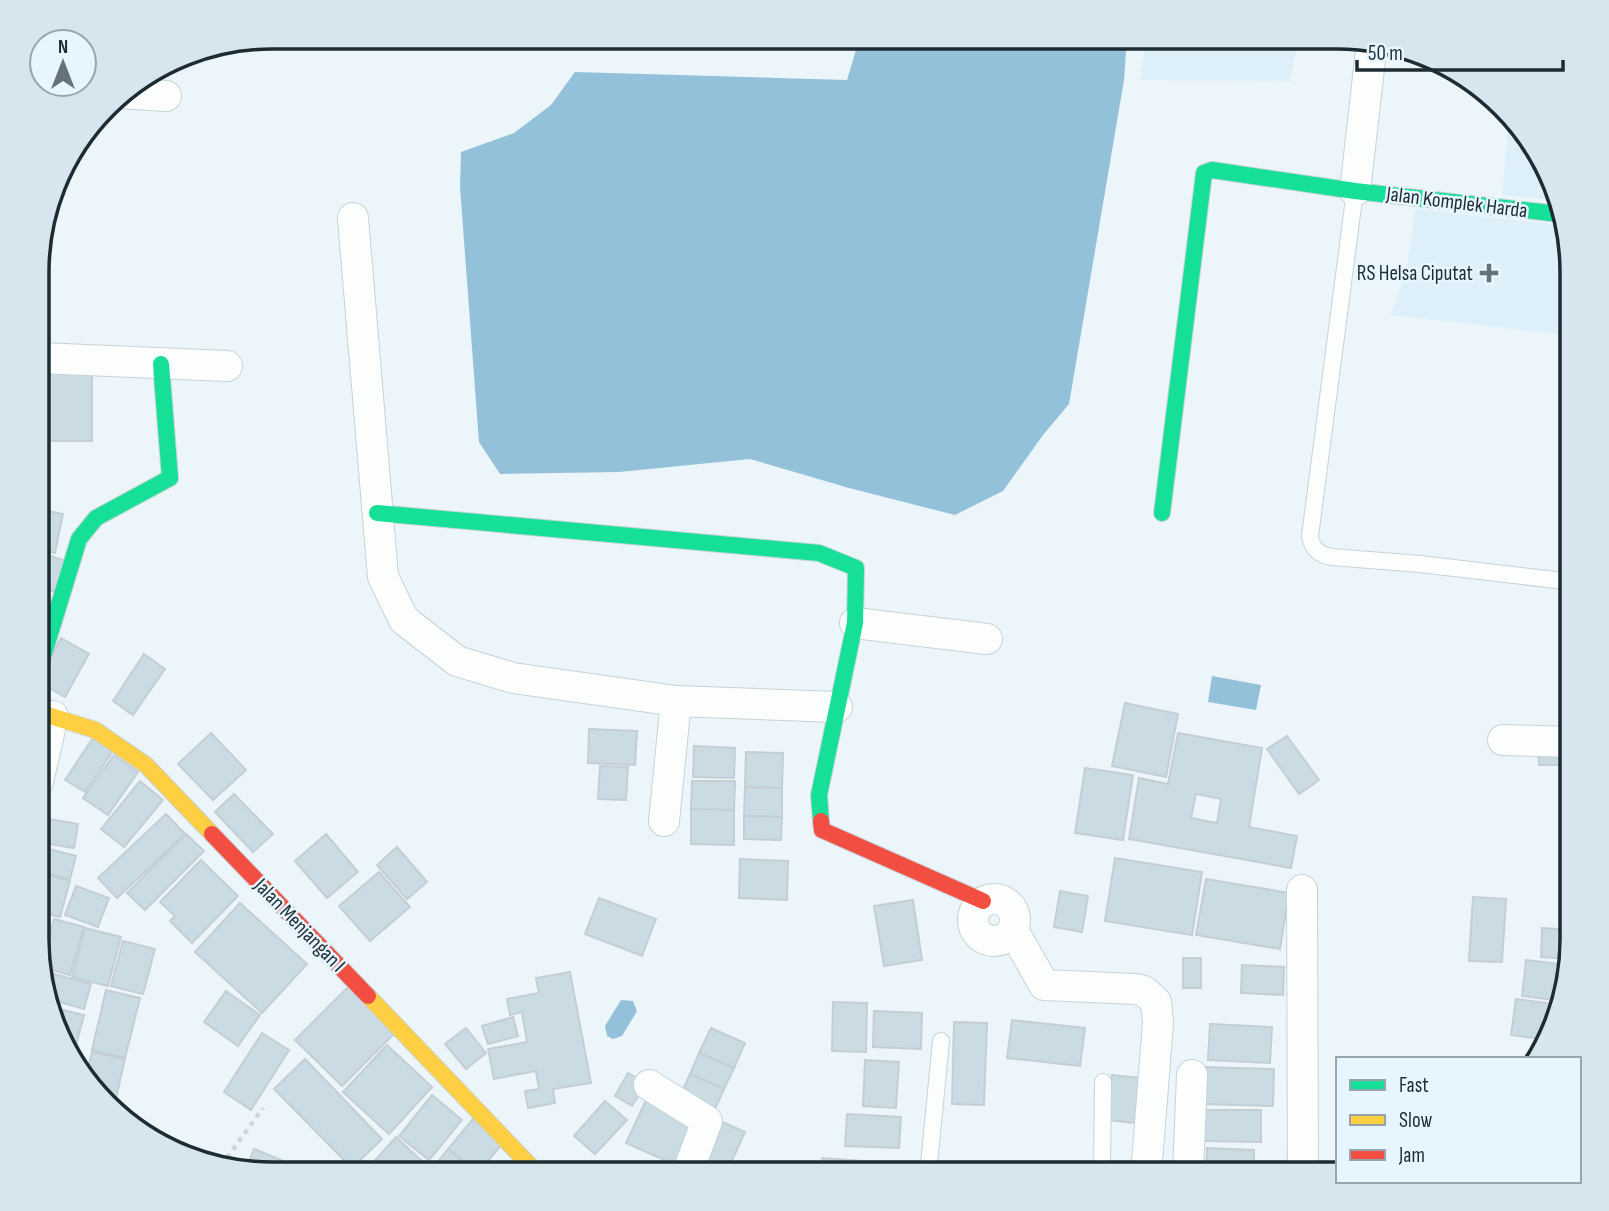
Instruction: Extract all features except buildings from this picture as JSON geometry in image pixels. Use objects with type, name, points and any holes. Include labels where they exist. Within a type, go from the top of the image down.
[{"type":"street","points":[[1355,191],[1371,52]]},
{"type":"street","points":[[138,94],[166,96]]},
{"type":"street","name":"Jalan Komplek Harda","points":[[1162,513],[1204,173],[1212,170],[1355,191],[1552,213]]},
{"type":"street","points":[[353,218],[383,577],[404,620],[457,661],[513,678],[676,701],[837,708]]},
{"type":"street","points":[[49,359],[227,366]]},
{"type":"street","points":[[49,637],[79,539],[96,518],[170,478],[162,364]]},
{"type":"street","points":[[377,513],[819,552],[856,568],[855,623],[820,795],[822,830],[983,901],[974,914],[973,921],[979,936],[985,940],[1001,940],[1013,930],[1044,985],[1136,989],[1144,991],[1156,1002],[1158,1023],[1147,1162]]},
{"type":"street","points":[[855,623],[987,639]]},
{"type":"street","points":[[664,821],[676,701]]},
{"type":"street","name":"Jalan Menjangan I","points":[[49,715],[95,730],[146,765],[526,1162]]},
{"type":"street","points":[[1503,740],[1560,742]]},
{"type":"street","points":[[1302,890],[1303,1162]]},
{"type":"street","points":[[1188,1162],[1192,1075]]},
{"type":"street","points":[[649,1085],[706,1121],[691,1162]]},
{"type":"lane","points":[[1355,191],[1310,536],[1313,547],[1323,555],[1332,557],[1560,581]]},
{"type":"lane","points":[[929,1162],[941,1041]]},
{"type":"lane","points":[[1102,1162],[1103,1082]]},
{"type":"path","points":[[227,1158],[262,1108]]},
{"type":"shaded area","points":[[1145,49],[1296,49],[1290,81],[1140,80]]},
{"type":"shaded area","points":[[1508,129],[1530,160],[1548,199],[1502,195]]},
{"type":"shaded area","name":"RS Helsa Ciputat","points":[[1415,209],[1555,224],[1560,272],[1560,334],[1390,315],[1406,275]]},
{"type":"water","points":[[856,49],[1126,49],[1124,80],[1069,404],[1003,491],[955,515],[750,459],[619,472],[500,474],[479,442],[460,187],[461,152],[514,133],[551,105],[575,72],[847,80]]},
{"type":"water","points":[[1212,676],[1261,685],[1256,710],[1208,702]]},
{"type":"water","points":[[621,1000],[633,1001],[637,1011],[622,1036],[613,1039],[607,1036],[605,1026]]},
{"type":"traffic: fast","points":[[1162,513],[1204,173],[1212,170],[1355,191],[1552,213]]},
{"type":"traffic: fast","points":[[49,637],[79,539],[96,518],[170,478],[161,364]]},
{"type":"traffic: fast","points":[[377,513],[819,553],[856,568],[855,623],[819,795],[821,821]]},
{"type":"traffic: slow","points":[[49,715],[95,730],[146,765],[212,834]]},
{"type":"traffic: slow","points":[[368,996],[527,1162]]},
{"type":"traffic: jam","points":[[821,821],[822,830],[983,901]]},
{"type":"traffic: jam","points":[[212,834],[368,996]]},
{"type":"place","name":"RS Helsa Ciputat","points":[[1489,273]]}]
